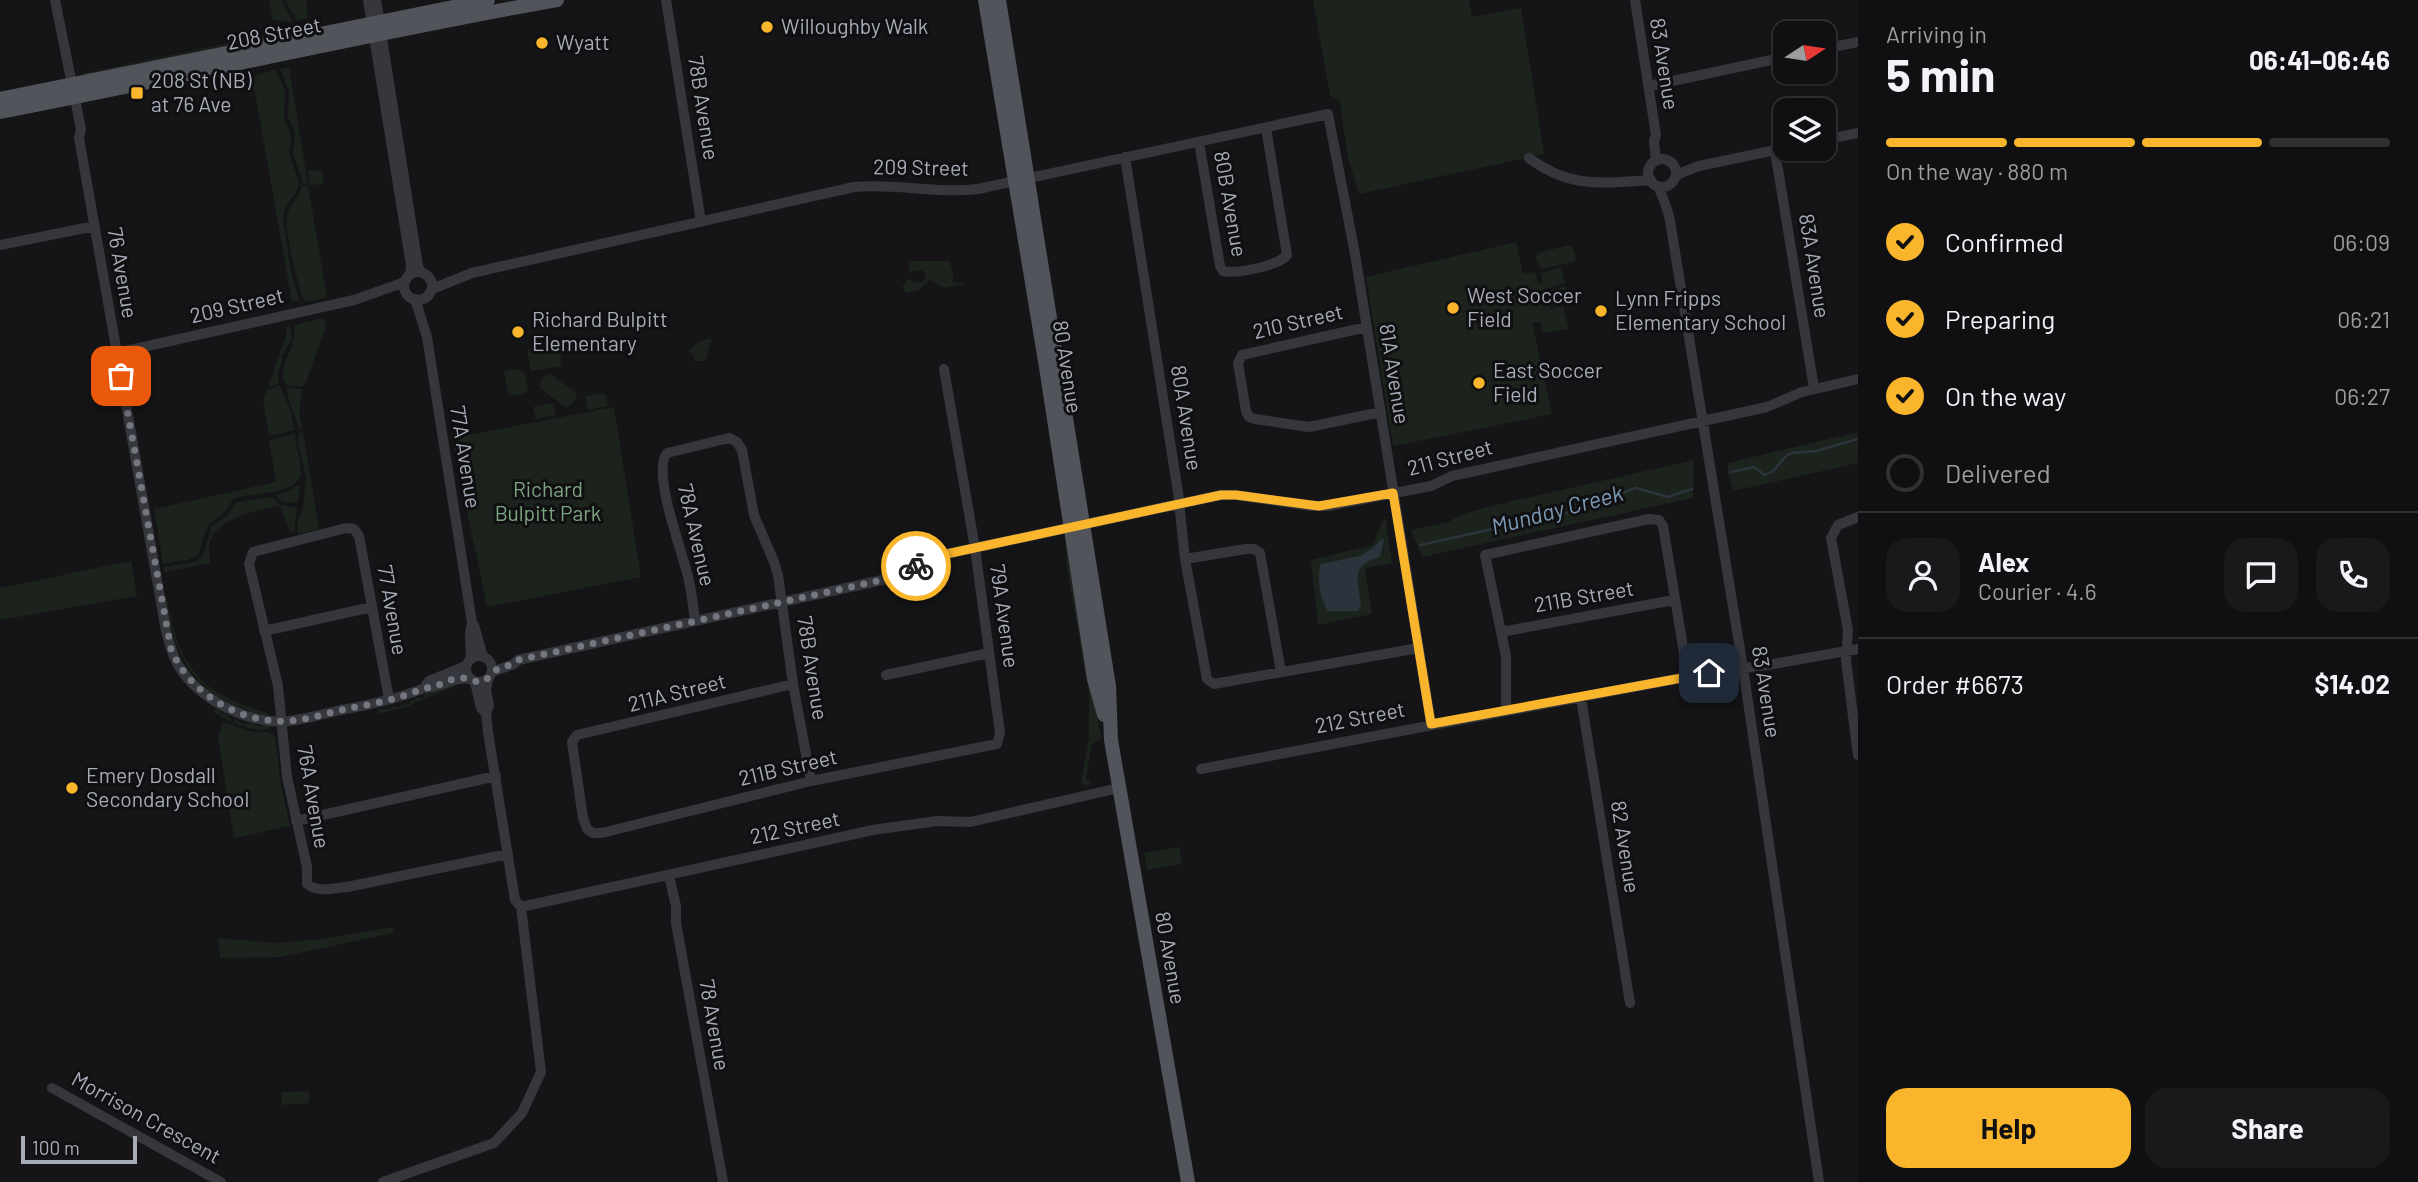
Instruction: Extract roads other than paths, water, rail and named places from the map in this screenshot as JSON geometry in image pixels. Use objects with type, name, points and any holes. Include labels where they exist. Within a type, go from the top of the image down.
[{"type":"main road","name":"208 Street","points":[[0,112],[72,92],[291,51],[488,0]]},
{"type":"main road","name":"208 Street","points":[[377,29],[557,0]]},
{"type":"main road","name":"80 Avenue","points":[[985,0],[1022,180]]},
{"type":"main road","name":"80 Avenue","points":[[999,0],[1022,180],[1078,526],[1109,686],[1111,740],[1188,1182]]},
{"type":"main road","name":"208 Street","points":[[0,99],[72,92]]},
{"type":"street","name":"76 Avenue","points":[[55,0],[80,129],[79,138],[166,631],[175,660],[190,681],[225,706],[250,717],[281,721]]},
{"type":"street","points":[[368,0],[377,29]]},
{"type":"street","points":[[376,0],[377,29],[411,265],[420,295]]},
{"type":"street","name":"78B Avenue","points":[[666,0],[701,222]]},
{"type":"street","name":"83 Avenue","points":[[1635,0],[1665,207],[1668,209],[1743,668],[1819,1182]]},
{"type":"street","points":[[1836,47],[1858,42]]},
{"type":"street","points":[[1649,86],[1773,60]]},
{"type":"street","name":"209 Street","points":[[366,297],[420,295],[438,284],[472,272],[853,187],[875,185],[942,192],[959,191],[1022,180],[1328,114]]},
{"type":"street","name":"81A Avenue","points":[[1328,114],[1367,327],[1431,724]]},
{"type":"street","name":"80B Avenue","points":[[1199,142],[1218,259],[1223,271],[1237,271],[1286,258],[1286,243],[1266,128]]},
{"type":"street","points":[[1836,138],[1858,133]]},
{"type":"street","points":[[1529,158],[1561,177],[1574,181],[1603,183],[1626,181],[1773,151]]},
{"type":"street","name":"80A Avenue","points":[[1125,157],[1204,675],[1210,683],[1219,684],[1281,673]]},
{"type":"street","name":"83A Avenue","points":[[1782,161],[1814,388]]},
{"type":"street","points":[[0,245],[95,226]]},
{"type":"street","name":"209 Street","points":[[117,354],[366,297],[416,276],[472,272]]},
{"type":"street","points":[[416,276],[420,295]]},
{"type":"street","name":"77A Avenue","points":[[420,295],[472,623],[468,662],[481,708],[486,713]]},
{"type":"street","name":"210 Street","points":[[1367,327],[1242,355],[1239,358],[1246,411],[1250,417],[1309,426],[1381,412]]},
{"type":"street","name":"79A Avenue","points":[[944,369],[975,548],[1000,733],[997,744]]},
{"type":"street","name":"211 Street","points":[[488,667],[513,659],[896,577],[937,556],[1179,503],[1236,495],[1319,506],[1393,493],[1431,485],[1452,475],[1772,406],[1814,388],[1858,379]]},
{"type":"street","name":"78B Avenue","points":[[662,458],[667,453],[729,438],[737,442],[742,450],[754,515],[775,562],[811,781]]},
{"type":"street","name":"78A Avenue","points":[[662,458],[661,466],[672,520],[689,579],[695,620]]},
{"type":"street","points":[[1858,517],[1838,525],[1830,538],[1853,650],[1846,661],[1858,755]]},
{"type":"street","points":[[1506,711],[1506,656],[1485,555],[1649,519],[1659,520],[1663,526],[1688,677]]},
{"type":"street","name":"76A Avenue","points":[[354,529],[346,528],[258,550],[251,554],[249,564],[278,686],[287,777],[307,867],[307,884],[321,890],[347,887],[508,855]]},
{"type":"street","name":"77 Avenue","points":[[354,529],[359,536],[389,699]]},
{"type":"street","points":[[1185,559],[1246,549],[1256,550],[1263,562],[1281,673],[1419,648]]},
{"type":"street","name":"211B Street","points":[[1501,632],[1674,600]]},
{"type":"street","points":[[264,631],[372,607]]},
{"type":"street","name":"77A Avenue","points":[[472,623],[477,630],[488,667],[486,689],[489,706],[486,713],[508,855],[516,900],[520,907]]},
{"type":"street","name":"212 Street","points":[[1201,769],[1688,677],[1853,650]]},
{"type":"street","points":[[886,675],[989,653]]},
{"type":"street","points":[[281,721],[389,699],[432,688],[456,678],[472,680],[488,667],[475,656],[429,681],[424,688]]},
{"type":"street","name":"211A Street","points":[[589,831],[583,818],[572,742],[577,735],[793,684]]},
{"type":"street","name":"82 Avenue","points":[[1581,698],[1630,1003]]},
{"type":"street","name":"211B Street","points":[[589,831],[602,833],[811,781],[997,744]]},
{"type":"street","points":[[296,821],[496,776]]},
{"type":"street","name":"212 Street","points":[[520,907],[873,830],[937,821],[970,822],[1119,788]]},
{"type":"street","name":"78 Avenue","points":[[669,876],[723,1182]]},
{"type":"street","points":[[383,1182],[494,1143],[522,1113],[541,1072],[520,907]]},
{"type":"street","name":"Morrison Crescent","points":[[52,1088],[221,1182]]},
{"type":"waterway","name":"Munday Creek","points":[[1731,472],[1754,467],[1765,475],[1792,453],[1816,451],[1858,439]]},
{"type":"waterway","name":"Munday Creek","points":[[1420,545],[1570,512],[1636,488],[1668,497],[1692,489]]},
{"type":"place","name":"Willoughby Walk","points":[[767,27]]},
{"type":"place","name":"Wyatt","points":[[542,43]]},
{"type":"place","name":"208 St (NB) at 76 Ave","points":[[137,93]]},
{"type":"place","name":"West Soccer Field","points":[[1453,308]]},
{"type":"place","name":"Lynn Fripps Elementary School","points":[[1601,311]]},
{"type":"place","name":"Richard Bulpitt Elementary","points":[[518,332]]},
{"type":"place","name":"East Soccer Field","points":[[1479,383]]},
{"type":"place","name":"Emery Dosdall Secondary School","points":[[72,788]]},
{"type":"park label","name":"Richard Bulpitt Park","points":[[548,502]]}]
